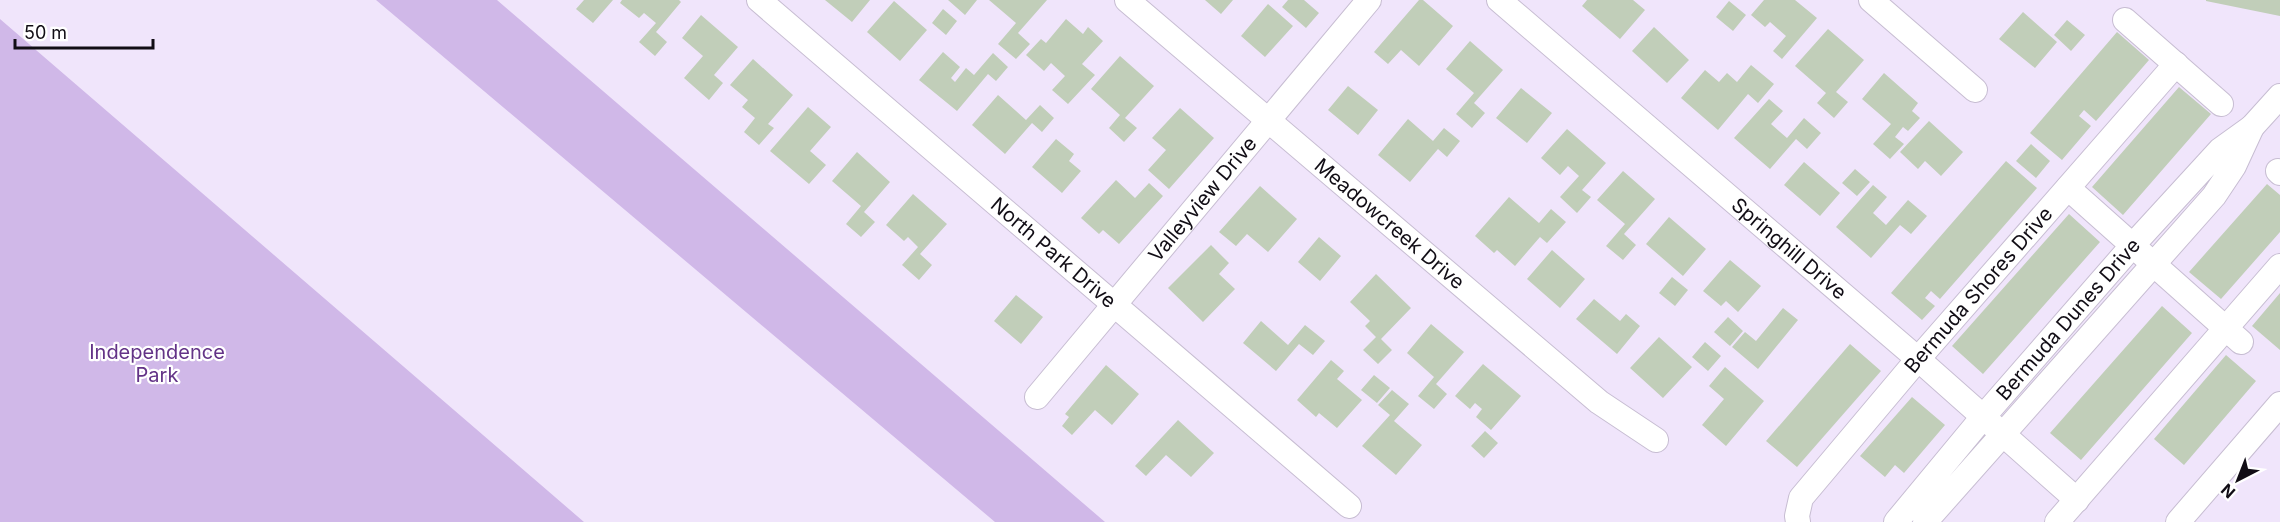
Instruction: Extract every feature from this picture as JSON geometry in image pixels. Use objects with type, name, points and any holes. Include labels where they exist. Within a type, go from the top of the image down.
[{"type":"street","name":"North Park Drive","points":[[759,0],[1349,506]]},
{"type":"street","name":"Meadowcreek Drive","points":[[1128,0],[1599,402],[1656,440]]},
{"type":"street","name":"Valleyview Drive","points":[[1037,397],[1369,0]]},
{"type":"street","name":"Springhill Drive","points":[[1499,0],[1918,359],[2077,500]]},
{"type":"street","points":[[1871,0],[1976,90]]},
{"type":"street","points":[[2125,20],[2221,104]]},
{"type":"street","name":"Bermuda Shores Drive","points":[[1798,522],[1801,498],[1918,359],[2176,64]]},
{"type":"street","name":"Bermuda Dunes Drive","points":[[1896,522],[1983,417],[2132,246],[2220,150],[2252,127],[2280,96]]},
{"type":"street","name":"Bermuda Dunes Drive","points":[[1924,522],[2214,196],[2234,166],[2252,127]]},
{"type":"street","points":[[2068,188],[2233,335]]},
{"type":"street","points":[[2057,522],[2233,335],[2280,266]]},
{"type":"street","points":[[2178,522],[2280,404]]},
{"type":"green space","points":[[376,0],[497,0],[1105,522],[995,522]]},
{"type":"green space","name":"Independence Park","points":[[0,19],[584,522],[0,522]]},
{"type":"building","points":[[584,0],[613,0],[593,23],[576,9]]},
{"type":"building","points":[[622,0],[679,0],[681,2],[656,32],[667,42],[655,56],[639,42],[656,23],[644,13],[639,18],[620,3]]},
{"type":"building","points":[[825,0],[870,0],[852,22]]},
{"type":"building","points":[[948,0],[977,0],[965,15]]},
{"type":"building","points":[[989,0],[1047,0],[1018,33],[1030,44],[1016,59],[998,44],[1016,23]]},
{"type":"building","points":[[1205,0],[1233,0],[1221,14]]},
{"type":"building","points":[[1288,0],[1304,0],[1319,13],[1306,28],[1282,7]]},
{"type":"building","points":[[1419,0],[1423,0],[1453,26],[1419,66],[1401,50],[1388,64],[1374,52]]},
{"type":"building","points":[[1587,0],[1633,0],[1645,10],[1620,39],[1582,6]]},
{"type":"building","points":[[1764,0],[1795,0],[1817,18],[1782,59],[1773,51],[1786,36],[1770,22],[1765,27],[1751,15]]},
{"type":"building","points":[[2280,0],[2280,16],[2206,1]]},
{"type":"building","points":[[894,1],[927,30],[900,61],[867,32]]},
{"type":"building","points":[[1729,1],[1746,15],[1733,31],[1716,17]]},
{"type":"building","points":[[1268,4],[1293,26],[1265,57],[1241,36]]},
{"type":"building","points":[[943,9],[957,21],[946,35],[932,23]]},
{"type":"building","points":[[2023,12],[2057,42],[2035,68],[1999,39]]},
{"type":"building","points":[[701,15],[738,47],[714,75],[723,83],[709,100],[684,78],[703,56],[682,38]]},
{"type":"building","points":[[1066,19],[1083,34],[1088,27],[1103,41],[1082,64],[1095,75],[1068,104],[1052,90],[1065,76],[1051,63],[1044,71],[1026,55],[1041,39],[1046,43]]},
{"type":"building","points":[[2067,20],[2085,35],[2071,51],[2054,35]]},
{"type":"building","points":[[1654,27],[1689,60],[1667,83],[1632,51]]},
{"type":"building","points":[[1828,29],[1864,60],[1836,92],[1848,102],[1834,118],[1817,103],[1826,93],[1795,66]]},
{"type":"building","points":[[2117,32],[2149,60],[2096,121],[2084,110],[2079,116],[2091,126],[2062,160],[2030,133]]},
{"type":"building","points":[[1470,41],[1503,70],[1474,103],[1485,113],[1472,128],[1456,114],[1474,93],[1446,69]]},
{"type":"building","points":[[943,52],[960,67],[951,78],[955,82],[966,68],[974,75],[993,53],[1008,67],[996,81],[988,74],[957,111],[919,80]]},
{"type":"building","points":[[1120,56],[1154,86],[1125,118],[1137,128],[1124,142],[1109,128],[1120,115],[1091,89]]},
{"type":"building","points":[[753,59],[793,95],[768,124],[774,128],[759,145],[744,132],[755,118],[742,107],[748,100],[730,85]]},
{"type":"building","points":[[1751,65],[1774,84],[1758,103],[1748,94],[1718,130],[1681,98],[1705,70],[1719,82],[1727,73],[1737,82]]},
{"type":"building","points":[[1884,73],[1918,103],[1912,111],[1920,118],[1908,131],[1903,127],[1895,137],[1904,144],[1890,159],[1873,144],[1891,124],[1862,99]]},
{"type":"building","points":[[1348,86],[1378,110],[1358,135],[1328,110]]},
{"type":"building","points":[[2179,87],[2211,114],[2123,215],[2092,187]]},
{"type":"building","points":[[1521,88],[1552,113],[1527,143],[1496,118]]},
{"type":"building","points":[[998,95],[1026,120],[1040,105],[1054,118],[1042,132],[1032,123],[1005,154],[972,125]]},
{"type":"building","points":[[1769,99],[1783,111],[1771,124],[1787,138],[1804,118],[1821,133],[1807,149],[1796,139],[1770,169],[1734,138]]},
{"type":"building","points":[[808,107],[831,127],[810,151],[826,165],[809,184],[770,151]]},
{"type":"building","points":[[1180,108],[1214,138],[1169,189],[1148,170],[1166,150],[1152,138]]},
{"type":"building","points":[[1408,119],[1433,141],[1444,128],[1460,141],[1447,157],[1438,149],[1410,182],[1378,155]]},
{"type":"building","points":[[1929,121],[1963,152],[1941,176],[1925,161],[1918,169],[1900,152]]},
{"type":"building","points":[[1567,129],[1606,163],[1582,190],[1591,197],[1577,213],[1560,197],[1579,176],[1568,166],[1560,175],[1541,158]]},
{"type":"building","points":[[1056,139],[1074,154],[1069,161],[1081,171],[1062,193],[1032,167]]},
{"type":"building","points":[[2031,144],[2050,161],[2036,178],[2016,161]]},
{"type":"building","points":[[857,152],[890,182],[864,212],[875,222],[861,237],[846,224],[861,206],[832,181]]},
{"type":"building","points":[[2006,161],[2037,188],[1940,299],[1931,291],[1925,298],[1935,306],[1922,320],[1891,293]]},
{"type":"building","points":[[1804,162],[1840,193],[1820,216],[1784,185]]},
{"type":"building","points":[[1855,169],[1870,182],[1857,196],[1842,183]]},
{"type":"building","points":[[1623,171],[1655,199],[1624,234],[1636,245],[1623,260],[1606,246],[1625,224],[1597,200]]},
{"type":"building","points":[[1116,180],[1135,198],[1149,183],[1163,196],[1119,244],[1103,230],[1099,234],[1081,218]]},
{"type":"building","points":[[2267,184],[2280,195],[2280,232],[2221,299],[2189,272]]},
{"type":"building","points":[[1873,185],[1887,197],[1873,213],[1886,225],[1908,200],[1927,216],[1911,234],[1900,225],[1871,258],[1836,227]]},
{"type":"building","points":[[1260,186],[1297,219],[1268,252],[1247,234],[1236,246],[1219,232]]},
{"type":"building","points":[[913,194],[947,224],[920,254],[932,265],[919,280],[902,265],[918,247],[908,237],[904,241],[886,225]]},
{"type":"building","points":[[1509,197],[1539,223],[1551,209],[1566,222],[1547,243],[1540,237],[1515,266],[1497,250],[1494,253],[1475,236]]},
{"type":"building","points":[[2069,214],[2100,242],[1983,374],[1952,346]]},
{"type":"building","points":[[1669,217],[1706,249],[1683,276],[1646,244]]},
{"type":"building","points":[[1319,237],[1341,256],[1320,281],[1298,262]]},
{"type":"building","points":[[1211,245],[1229,263],[1219,274],[1235,289],[1203,322],[1168,288]]},
{"type":"building","points":[[1552,250],[1585,279],[1560,308],[1527,279]]},
{"type":"building","points":[[1730,260],[1761,286],[1738,312],[1726,301],[1721,306],[1703,291]]},
{"type":"building","points":[[1376,274],[1411,308],[1381,339],[1392,350],[1378,364],[1363,350],[1376,337],[1365,326],[1370,321],[1350,302]]},
{"type":"building","points":[[1672,277],[1688,290],[1675,306],[1659,293]]},
{"type":"building","points":[[2280,293],[2280,350],[2252,326]]},
{"type":"building","points":[[1016,295],[1043,317],[1021,344],[994,321]]},
{"type":"building","points":[[1594,299],[1620,321],[1626,314],[1640,326],[1617,354],[1576,319]]},
{"type":"building","points":[[2162,306],[2192,333],[2081,460],[2050,433]]},
{"type":"building","points":[[1783,308],[1798,320],[1758,369],[1732,347],[1745,332],[1756,341]]},
{"type":"building","points":[[1728,317],[1743,331],[1730,346],[1714,332]]},
{"type":"building","points":[[1261,321],[1288,345],[1305,325],[1325,341],[1313,355],[1299,344],[1276,371],[1243,343]]},
{"type":"building","points":[[1431,324],[1464,352],[1436,384],[1447,394],[1434,409],[1418,396],[1434,377],[1407,353]]},
{"type":"building","points":[[1659,337],[1692,367],[1663,398],[1630,368]]},
{"type":"building","points":[[1705,342],[1721,356],[1708,371],[1692,357]]},
{"type":"building","points":[[1850,344],[1881,371],[1797,467],[1766,441]]},
{"type":"building","points":[[2226,355],[2256,381],[2184,465],[2154,439]]},
{"type":"building","points":[[1331,360],[1344,371],[1337,379],[1362,400],[1337,428],[1319,413],[1316,417],[1297,400]]},
{"type":"building","points":[[1483,364],[1521,396],[1491,430],[1476,417],[1482,409],[1475,403],[1470,409],[1455,396]]},
{"type":"building","points":[[1106,365],[1139,394],[1112,425],[1095,410],[1072,435],[1062,426],[1069,417],[1065,414]]},
{"type":"building","points":[[1725,367],[1764,401],[1726,446],[1702,425],[1724,399],[1709,386]]},
{"type":"building","points":[[1374,375],[1390,388],[1377,403],[1361,390]]},
{"type":"building","points":[[1392,390],[1409,404],[1394,421],[1422,445],[1396,475],[1362,446],[1390,415],[1378,405]]},
{"type":"building","points":[[1912,397],[1945,425],[1904,473],[1895,465],[1885,477],[1860,456]]},
{"type":"building","points":[[1178,420],[1214,453],[1191,477],[1166,455],[1146,476],[1135,466]]},
{"type":"building","points":[[1485,431],[1498,443],[1484,458],[1471,446]]}]
